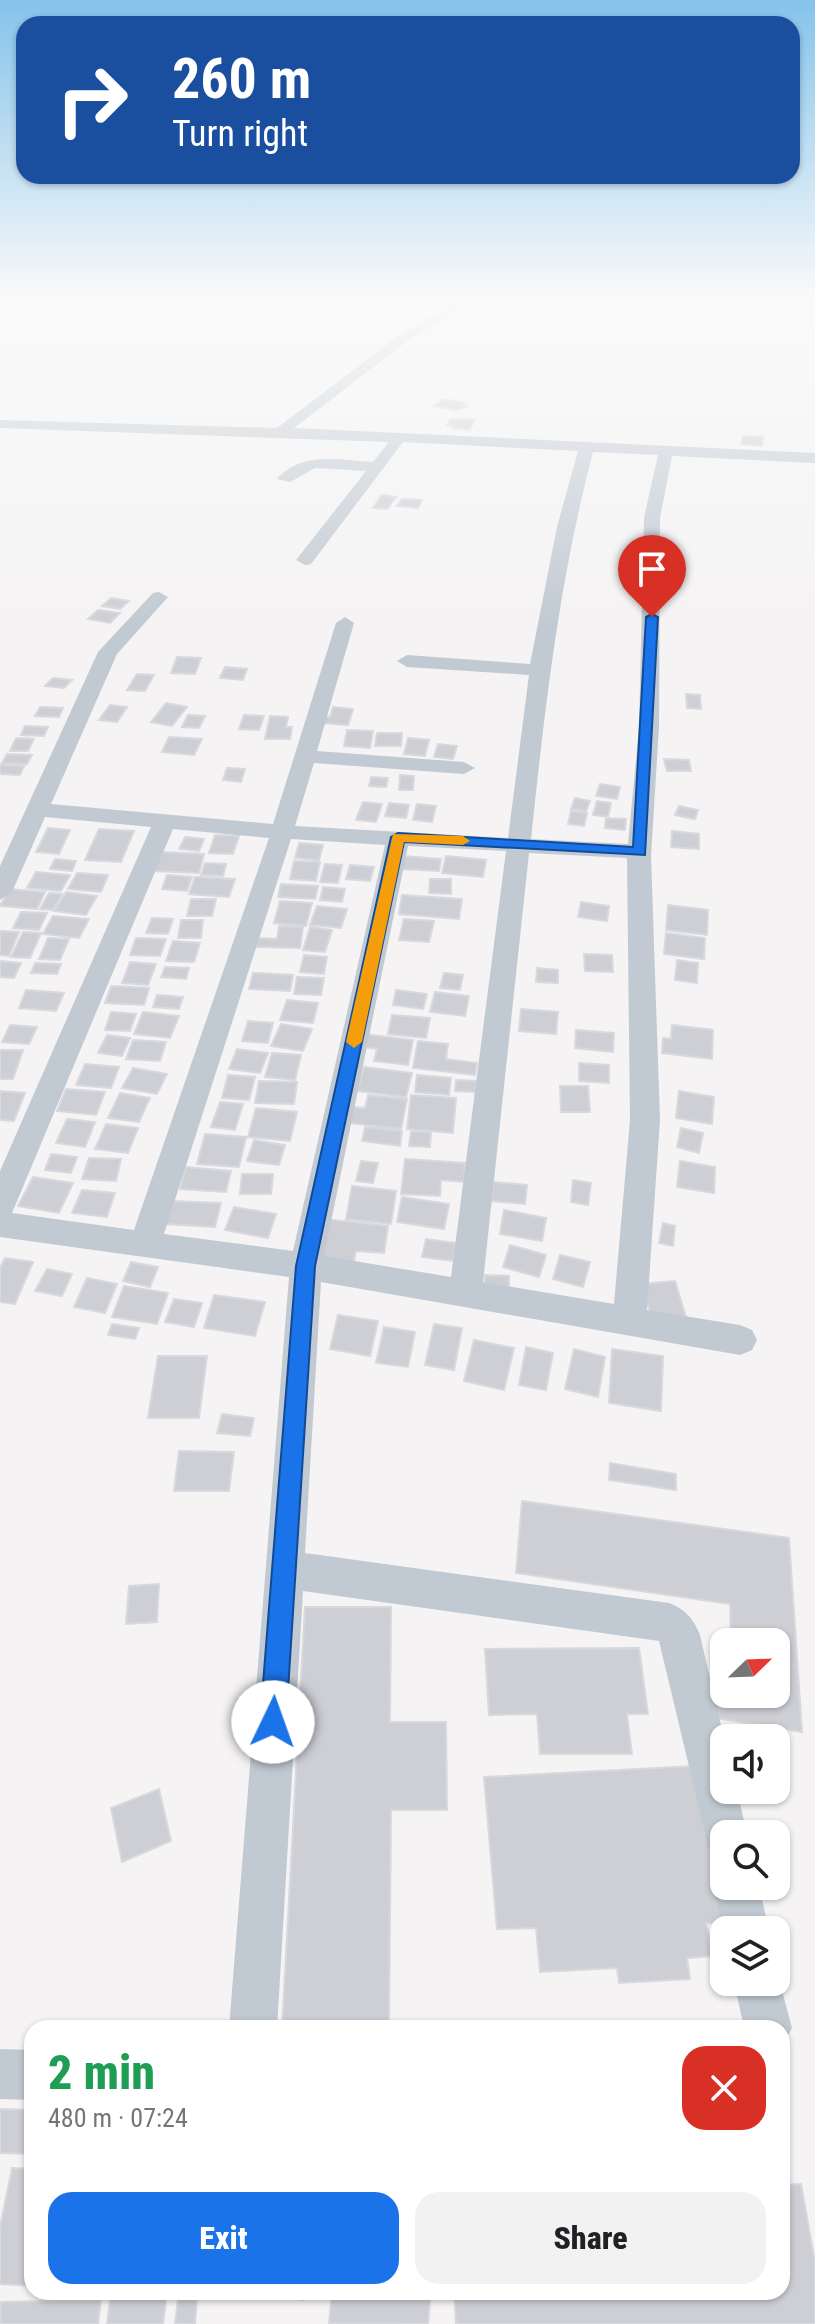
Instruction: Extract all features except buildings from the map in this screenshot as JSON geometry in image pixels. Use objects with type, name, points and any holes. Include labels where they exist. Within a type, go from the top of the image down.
[{"type":"street","points":[[280,432],[311,408]]},
{"type":"street","points":[[0,424],[280,432],[815,458]]},
{"type":"street","points":[[305,560],[399,438]]},
{"type":"street","points":[[465,1293],[539,670],[565,527],[587,447]]},
{"type":"street","points":[[629,1323],[645,1120],[640,852],[649,727],[652,518],[666,450]]},
{"type":"street","points":[[285,479],[294,468],[307,465],[377,467]]},
{"type":"street","points":[[0,892],[108,652],[159,597]]},
{"type":"street","points":[[145,1244],[282,832],[345,623]]},
{"type":"street","points":[[407,661],[539,670]]},
{"type":"street","points":[[304,756],[464,768]]},
{"type":"street","points":[[37,810],[282,832],[640,852]]},
{"type":"street","points":[[0,1206],[165,822]]},
{"type":"street","points":[[254,2020],[306,1266],[398,837]]},
{"type":"street","points":[[0,1224],[306,1266],[740,1340]]},
{"type":"street","points":[[283,1569],[669,1623],[680,1635],[722,1820]]},
{"type":"street","points":[[761,1996],[766,2020]]},
{"type":"street","points":[[0,2074],[24,2075]]},
{"type":"slow traffic","points":[[354,1042],[398,837],[463,841]]},
{"type":"route","points":[[273,1722],[306,1266],[398,837],[569,845],[640,852],[649,727],[652,617]]}]
